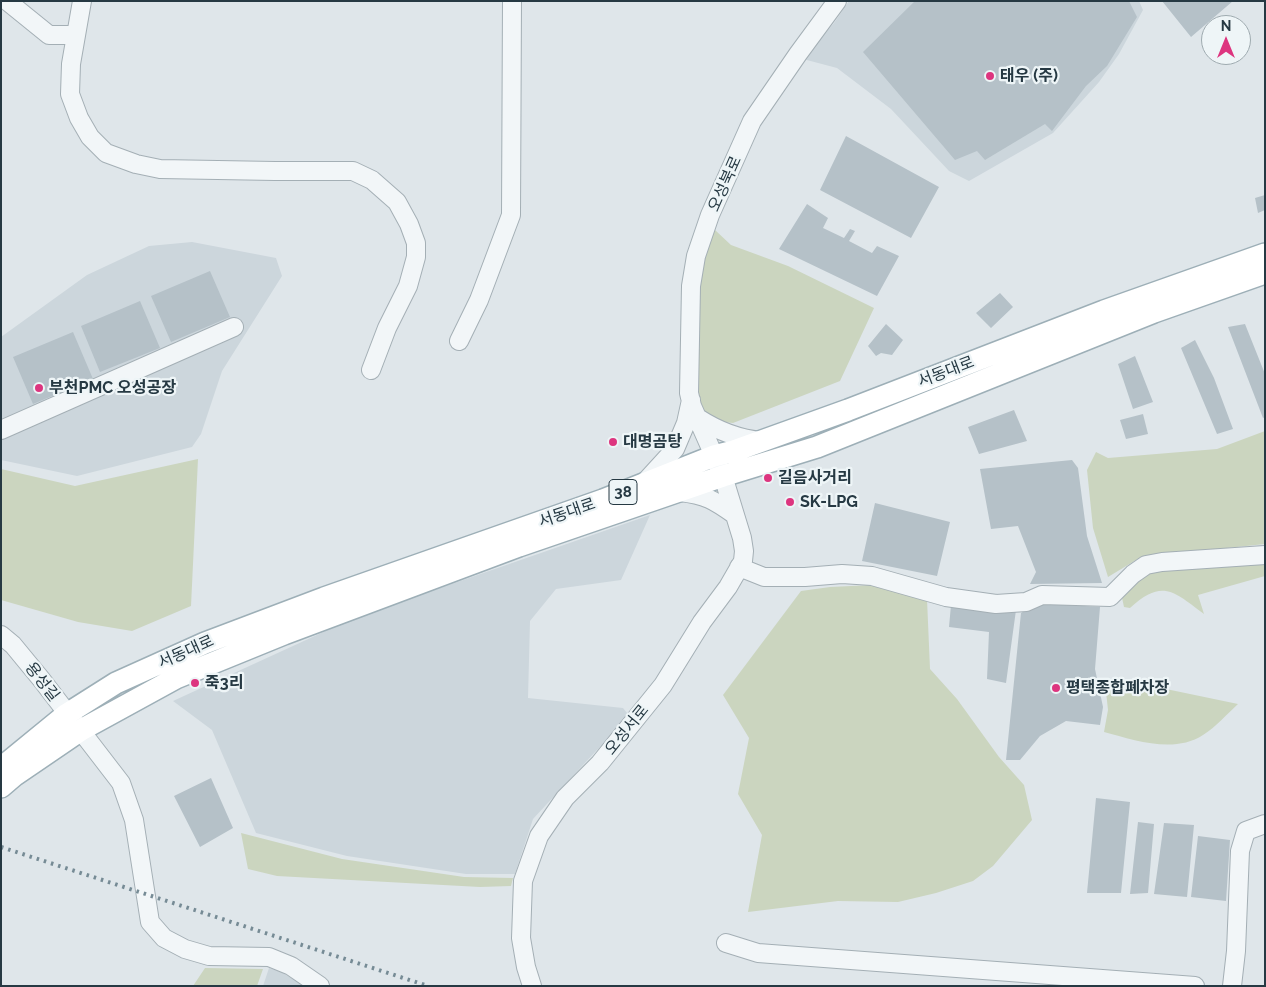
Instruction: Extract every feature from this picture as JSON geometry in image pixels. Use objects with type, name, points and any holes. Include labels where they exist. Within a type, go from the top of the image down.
[{"type":"main road","name":"서동대로","points":[[1,768],[67,714],[116,683],[205,643],[324,598],[603,500],[714,456],[734,451],[848,410],[1104,311],[1265,254]]},
{"type":"main road","name":"서동대로","points":[[1,787],[15,775],[81,730],[176,678],[284,634],[519,546],[723,476],[817,447],[1145,315],[1265,272]]},
{"type":"street","points":[[8,1],[49,35],[75,35]]},
{"type":"street","points":[[82,1],[71,64],[70,94],[79,118],[90,137],[106,153],[136,164],[160,169],[353,171],[372,180],[397,202],[409,224],[416,243],[416,257],[408,286],[387,328],[371,370]]},
{"type":"street","points":[[459,341],[479,300],[511,214],[512,1]]},
{"type":"street","name":"오성북로","points":[[690,396],[691,286],[696,256],[710,215],[752,121],[837,1]]},
{"type":"street","points":[[1,430],[234,327]]},
{"type":"street","points":[[643,484],[674,450],[686,423],[690,396]]},
{"type":"street","name":"오성서로","points":[[532,986],[526,968],[521,938],[523,881],[539,836],[565,798],[600,763],[664,685],[702,622],[728,587],[743,561],[744,551],[723,476],[690,396]]},
{"type":"street","points":[[698,418],[717,430],[736,437],[762,441]]},
{"type":"street","points":[[680,492],[702,495],[712,499],[735,515]]},
{"type":"street","points":[[739,567],[764,577],[806,577],[842,574],[872,576],[946,597],[996,604],[1026,602],[1042,595],[1110,597],[1133,574],[1146,565],[1162,562],[1265,555]]},
{"type":"street","name":"용성길","points":[[1,635],[13,645],[121,783],[134,820],[150,922],[164,938],[185,949],[209,956],[269,956],[290,966],[320,986]]},
{"type":"street","points":[[1232,986],[1236,951],[1240,851],[1246,831],[1265,824]]},
{"type":"street","points":[[726,943],[758,953],[1195,986]]},
{"type":"shaded area","name":"태우 (주)","points":[[849,1],[1139,1],[1143,10],[1119,54],[1099,82],[1053,133],[969,181],[949,171],[891,109],[837,68],[803,59],[834,23]]},
{"type":"shaded area","points":[[192,242],[276,258],[282,276],[222,371],[201,434],[192,447],[77,476],[1,460],[1,337],[87,275],[149,246]]},
{"type":"shaded area","points":[[650,515],[621,580],[556,589],[530,621],[528,698],[623,708],[631,718],[596,751],[533,819],[515,874],[466,874],[347,856],[256,833],[212,730],[173,701],[354,618]]},
{"type":"shaded area","points":[[269,968],[281,972],[305,986],[263,986]]},
{"type":"green space","points":[[715,230],[731,245],[788,266],[874,308],[840,381],[733,423],[715,421],[704,412],[696,395],[699,297],[702,263]]},
{"type":"green space","points":[[1265,431],[1265,544],[1141,557],[1108,577],[1093,528],[1087,470],[1096,452],[1108,458],[1217,449]]},
{"type":"green space","points":[[198,459],[191,606],[132,631],[78,622],[1,600],[1,469],[75,486]]},
{"type":"green space","points":[[1265,558],[1265,576],[1198,595],[1204,614],[1176,595],[1160,591],[1151,593],[1130,608],[1124,607],[1121,593],[1145,572]]},
{"type":"green space","points":[[873,585],[927,599],[930,669],[957,699],[999,757],[1024,785],[1032,820],[993,866],[973,881],[936,893],[898,902],[838,901],[748,912],[762,835],[738,794],[749,738],[723,695],[801,591],[830,587]]},
{"type":"green space","points":[[1105,682],[1142,684],[1238,704],[1212,728],[1192,741],[1180,744],[1154,744],[1104,732],[1108,710]]},
{"type":"green space","points":[[241,833],[342,859],[464,877],[513,878],[511,886],[480,887],[277,876],[248,869]]},
{"type":"green space","points":[[205,968],[263,969],[257,986],[193,986]]},
{"type":"building","name":"태우 (주)","points":[[915,1],[1129,1],[1137,17],[1107,66],[1086,86],[1052,131],[1045,124],[985,160],[977,151],[955,160],[863,52]]},
{"type":"building","points":[[1162,1],[1233,1],[1217,15],[1201,15],[1201,28],[1191,37]]},
{"type":"building","points":[[846,136],[939,187],[911,238],[820,190]]},
{"type":"building","points":[[1265,195],[1265,210],[1258,213],[1255,198]]},
{"type":"building","points":[[807,204],[828,218],[823,228],[844,238],[850,229],[855,231],[849,241],[872,253],[877,246],[899,256],[877,296],[779,249]]},
{"type":"building","points":[[210,271],[230,317],[171,342],[151,296]]},
{"type":"building","points":[[1000,293],[1013,307],[991,328],[976,313]]},
{"type":"building","points":[[140,301],[160,348],[100,372],[81,326]]},
{"type":"building","points":[[886,324],[903,340],[892,355],[881,353],[876,356],[868,346]]},
{"type":"building","points":[[1245,324],[1265,374],[1265,417],[1263,418],[1228,327]]},
{"type":"building","points":[[73,332],[93,379],[33,404],[13,357]]},
{"type":"building","points":[[1195,340],[1214,378],[1233,429],[1217,434],[1181,348]]},
{"type":"building","points":[[1135,356],[1153,402],[1133,409],[1118,364]]},
{"type":"building","points":[[1014,410],[1027,441],[979,454],[968,427]]},
{"type":"building","points":[[1143,414],[1148,434],[1126,439],[1120,420]]},
{"type":"building","points":[[1072,460],[1078,468],[1087,536],[1102,583],[1030,584],[1036,572],[1018,526],[991,529],[980,469]]},
{"type":"building","points":[[875,503],[950,522],[937,576],[862,561]]},
{"type":"building","name":"평택종합폐차장","points":[[1038,603],[1100,607],[1095,669],[1103,707],[1100,725],[1066,721],[1040,736],[1020,760],[1006,760],[1021,613]]},
{"type":"building","points":[[951,605],[1016,610],[1006,683],[987,679],[989,632],[949,627]]},
{"type":"building","points":[[211,778],[233,828],[200,847],[174,796]]},
{"type":"building","points":[[1096,798],[1130,802],[1121,893],[1087,893]]},
{"type":"building","points":[[1138,822],[1154,824],[1148,893],[1130,894]]},
{"type":"building","points":[[1164,823],[1194,825],[1187,897],[1154,894]]},
{"type":"building","points":[[1198,836],[1230,840],[1226,901],[1191,897]]},
{"type":"railway","points":[[1,847],[428,986]]},
{"type":"place","name":"태우 (주)","points":[[990,76]]},
{"type":"place","name":"부천PMC 오성공장","points":[[39,388]]},
{"type":"place","name":"대명곰탕","points":[[613,442]]},
{"type":"place","name":"길음사거리","points":[[768,478]]},
{"type":"place","name":"SK-LPG","points":[[790,502]]},
{"type":"place","name":"죽3리","points":[[195,683]]},
{"type":"place","name":"평택종합폐차장","points":[[1056,688]]}]
